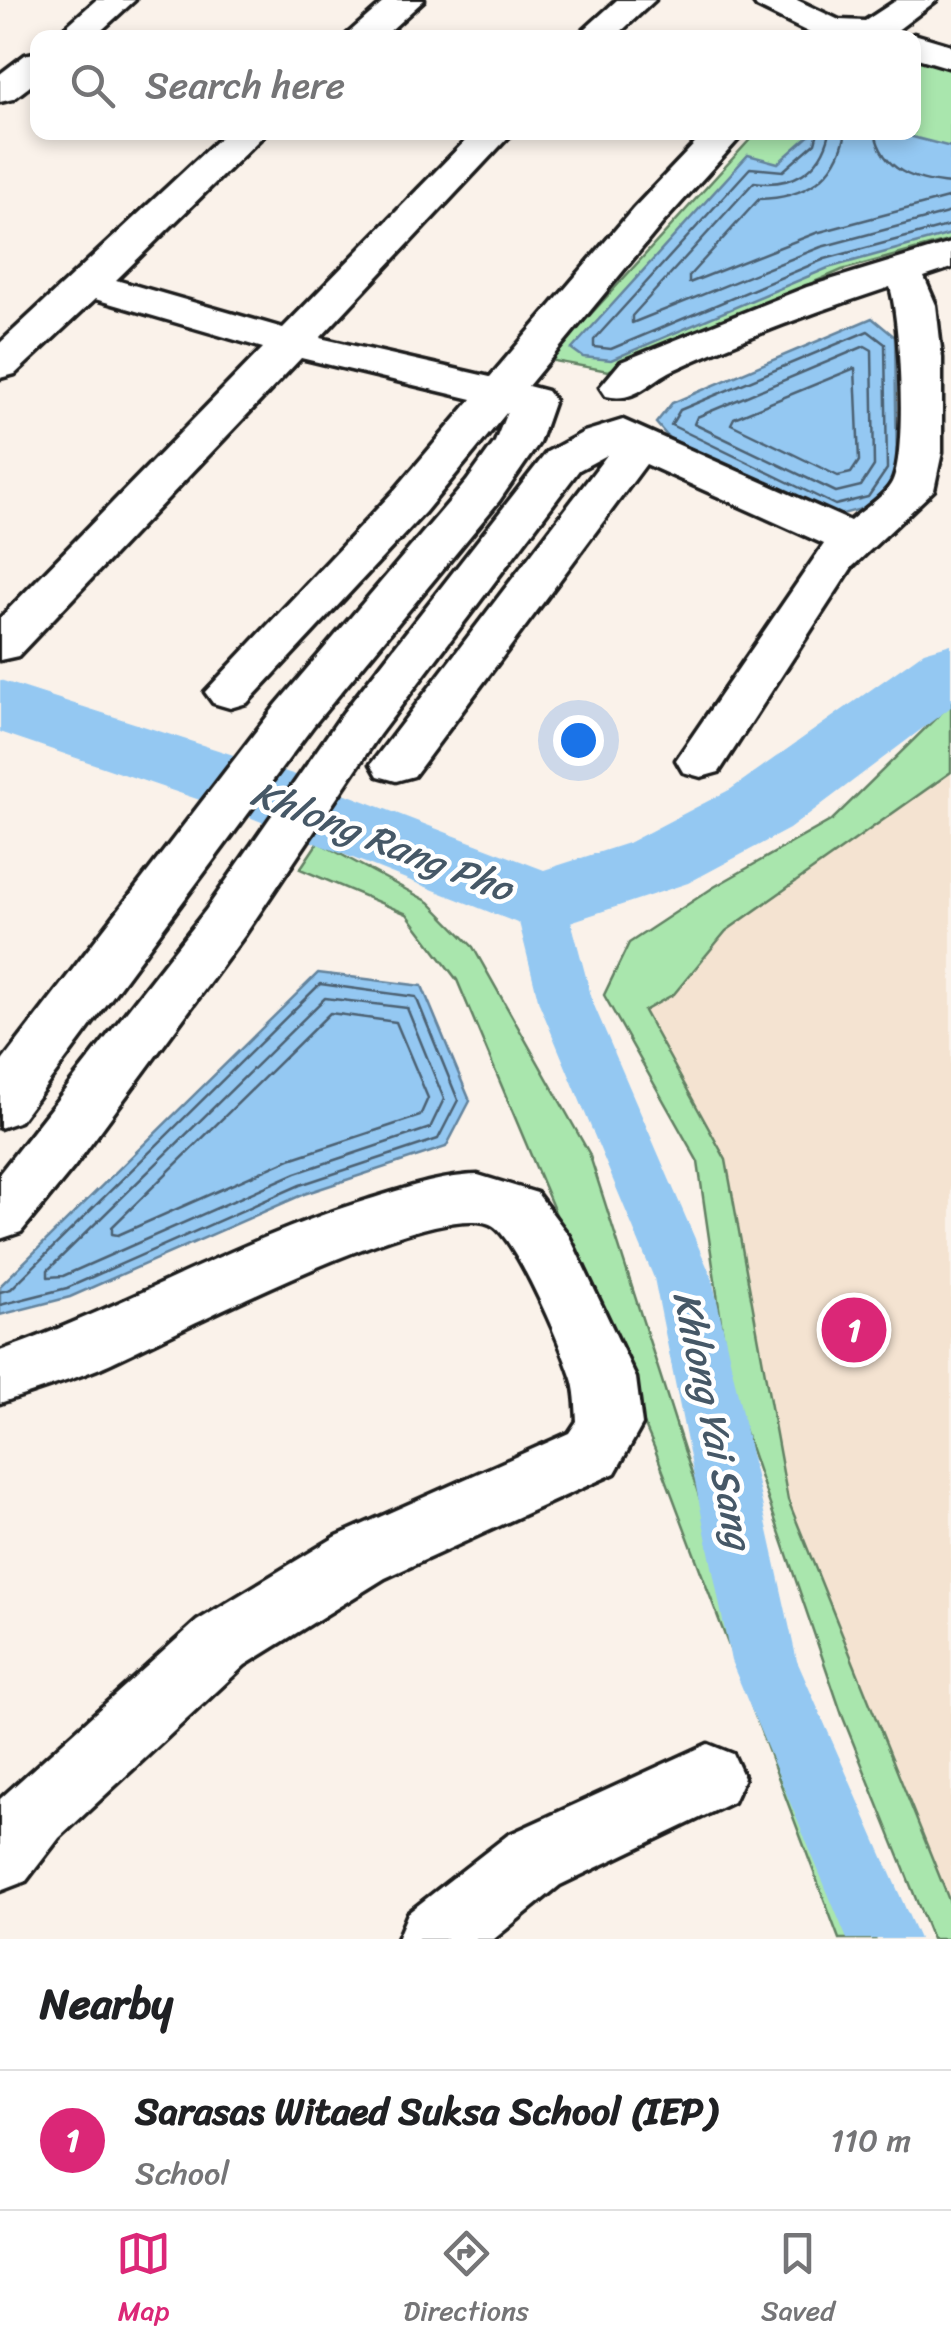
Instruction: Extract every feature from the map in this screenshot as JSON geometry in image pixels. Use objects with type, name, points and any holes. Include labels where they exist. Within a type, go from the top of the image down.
[{"type":"street","points":[[80,30],[118,0]]},
{"type":"street","points":[[370,30],[406,0]]},
{"type":"street","points":[[602,30],[638,0]]},
{"type":"street","points":[[769,0],[820,30]]},
{"type":"street","points":[[887,30],[920,0]]},
{"type":"street","points":[[0,40],[30,47]]},
{"type":"street","points":[[921,47],[951,57]]},
{"type":"street","points":[[0,91],[30,69]]},
{"type":"street","points":[[0,365],[90,286],[175,198],[240,140]]},
{"type":"street","points":[[1,645],[487,140]]},
{"type":"street","points":[[0,1106],[295,715],[483,491],[517,444],[521,402],[647,217],[719,140]]},
{"type":"street","points":[[622,387],[636,371],[676,353],[820,296],[951,255]]},
{"type":"street","points":[[701,760],[745,698],[818,580],[854,540],[912,490],[922,460],[913,292],[899,270]]},
{"type":"street","points":[[90,286],[290,344],[521,402],[536,424],[552,436],[620,439],[854,540]]},
{"type":"street","points":[[230,692],[410,502],[521,402],[556,382],[574,379],[594,379],[622,387],[638,401],[641,412],[636,424],[620,439],[396,764]]},
{"type":"street","points":[[0,1215],[54,1151],[228,918],[361,724],[564,460],[620,439]]},
{"type":"street","points":[[0,1377],[77,1350],[315,1240],[447,1199],[478,1198],[516,1210],[547,1253],[604,1378],[610,1425],[592,1453],[361,1558],[222,1643],[32,1814],[0,1856]]},
{"type":"street","points":[[435,1939],[534,1860],[708,1778]]},
{"type":"shaded area","points":[[951,772],[951,1905],[788,1500],[726,1160],[644,1011],[674,994],[726,931]]},
{"type":"green space","points":[[921,58],[951,65],[951,240],[842,270],[608,371],[549,360],[750,140],[921,140]]},
{"type":"green space","points":[[951,703],[951,772],[726,931],[674,994],[644,1011],[726,1160],[788,1500],[951,1905],[951,1939],[932,1939],[842,1715],[731,1391],[698,1162],[604,995],[629,943],[714,887],[832,820]]},
{"type":"green space","points":[[318,842],[429,902],[473,947],[589,1153],[724,1574],[875,1939],[839,1939],[654,1447],[457,980],[407,914],[300,869]]},
{"type":"water","points":[[921,139],[951,147],[951,234],[828,268],[611,360],[583,357],[572,349],[748,155],[778,163],[804,140]]},
{"type":"water","points":[[872,318],[895,337],[897,473],[876,505],[835,516],[669,438],[656,423],[672,403]]},
{"type":"water","points":[[318,973],[422,986],[470,1101],[446,1147],[304,1194],[70,1297],[0,1315],[0,1286]]},
{"type":"waterway","name":"Khlong Rang Pho","points":[[0,705],[273,796],[540,902],[658,863],[760,809],[951,669]]},
{"type":"waterway","name":"Khlong Yai Sang","points":[[540,902],[566,1003],[683,1278],[764,1661],[883,1939]]},
{"type":"place","name":"Sarasas Witaed Suksa School (IEP)","points":[[854,1330]]}]
